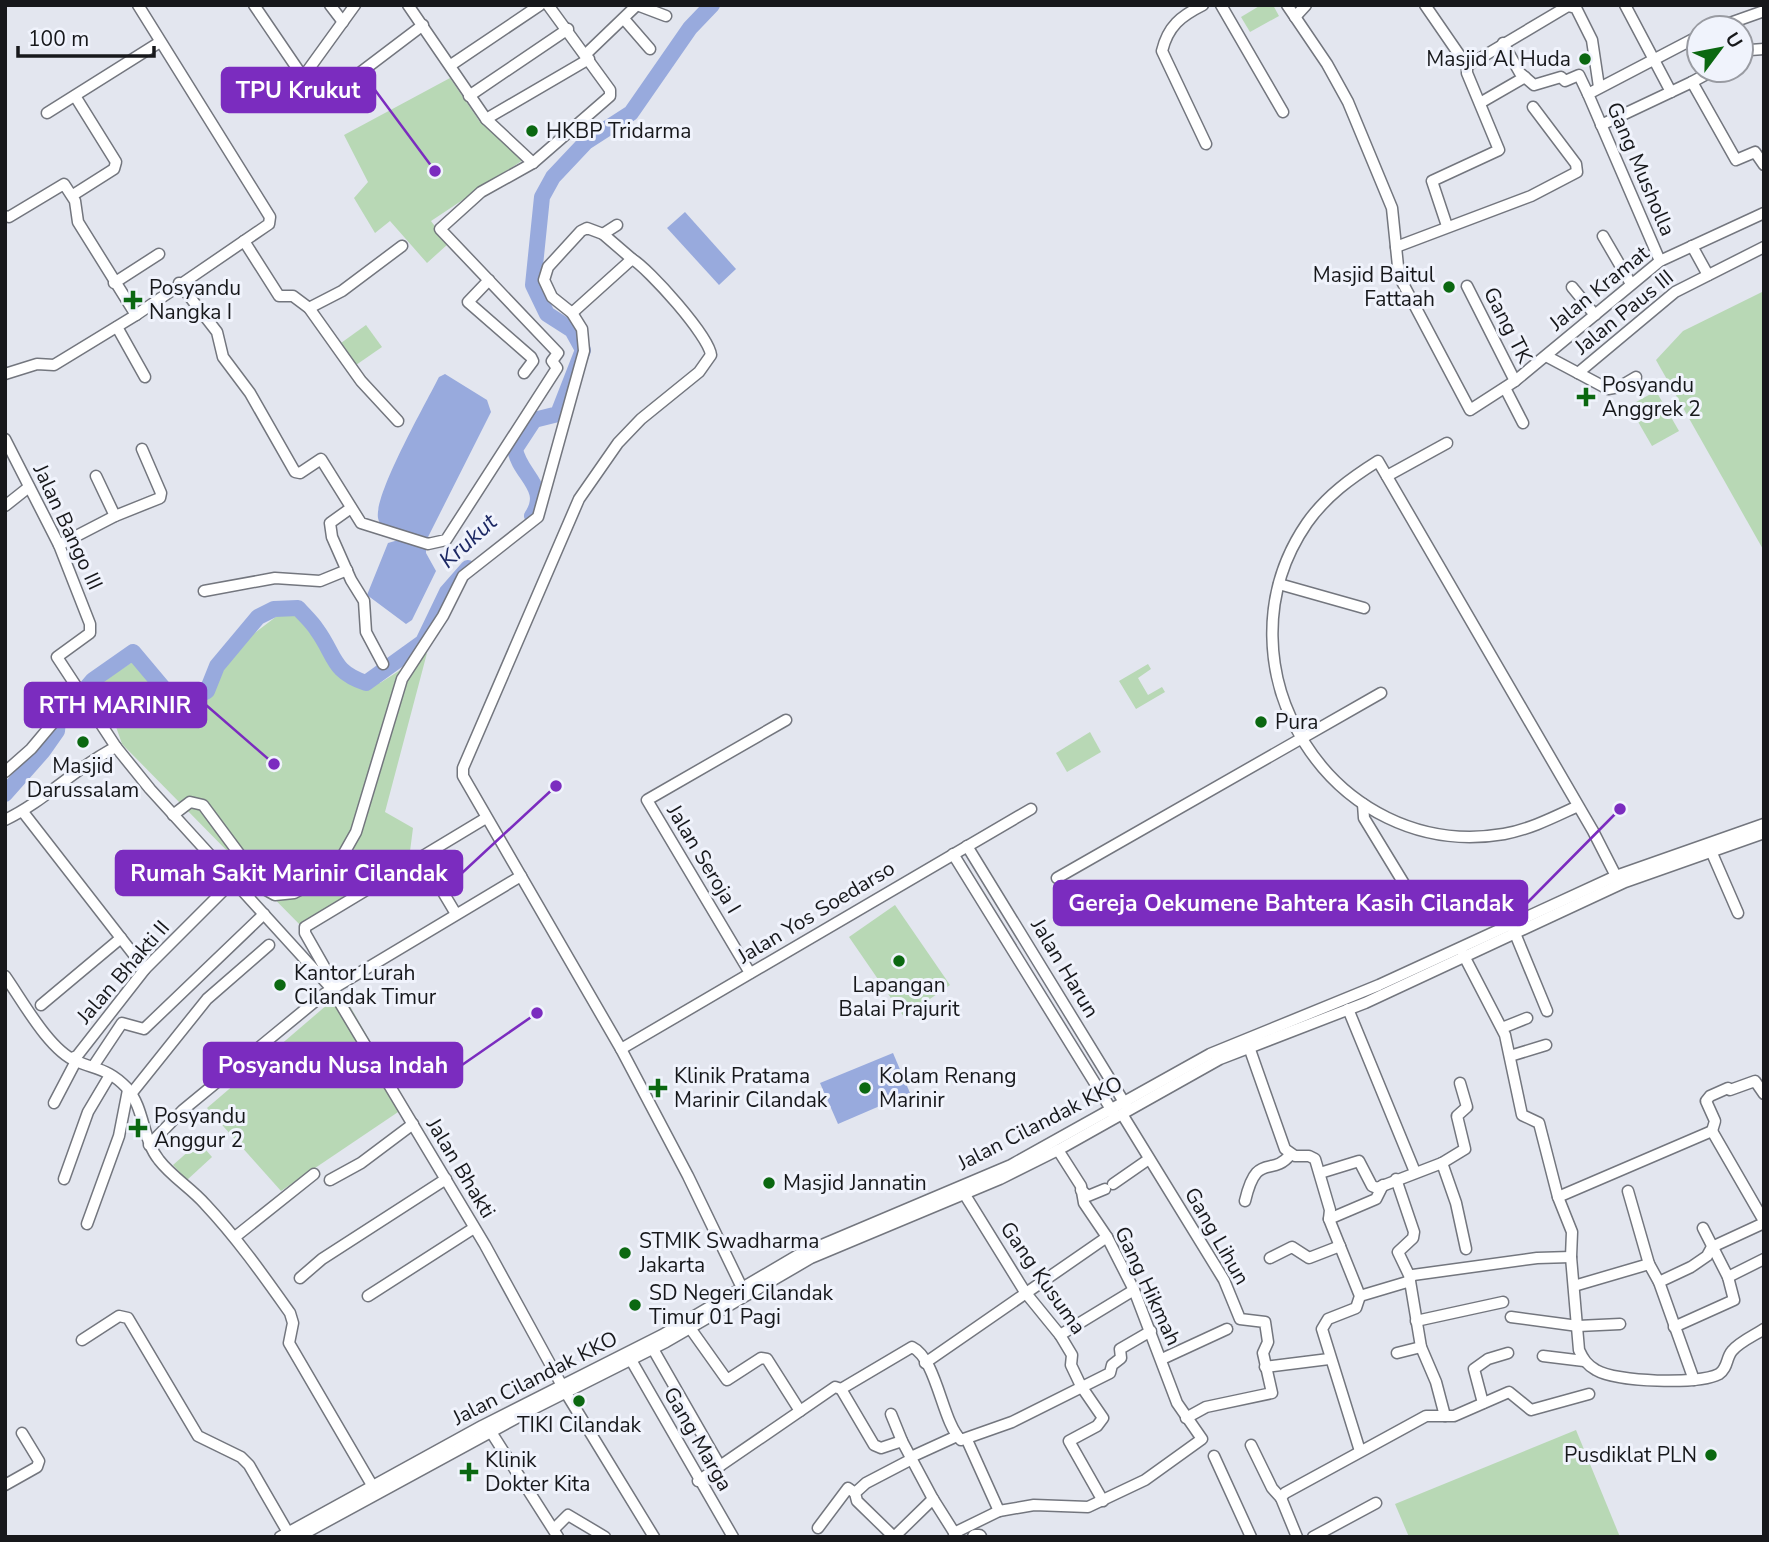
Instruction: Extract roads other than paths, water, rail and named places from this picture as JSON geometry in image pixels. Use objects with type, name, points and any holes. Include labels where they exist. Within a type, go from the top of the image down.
[{"type":"street","points":[[5,374],[37,364],[54,365],[136,315],[179,283],[267,227],[270,217],[138,5]]},
{"type":"street","points":[[254,5],[303,76],[319,94],[326,94],[423,25]]},
{"type":"street","points":[[330,5],[343,22]]},
{"type":"street","points":[[303,76],[355,5]]},
{"type":"street","points":[[450,65],[540,5]]},
{"type":"street","points":[[179,283],[217,332],[223,357],[250,393],[295,472],[300,473],[321,459],[362,523],[426,543],[446,540],[453,533],[509,438],[557,368],[552,361],[558,354],[440,229],[481,192],[533,163],[610,96],[610,90],[588,57],[548,5]]},
{"type":"street","points":[[486,119],[588,57],[637,5],[666,16]]},
{"type":"street","points":[[1203,5],[1179,18],[1165,36],[1162,51],[1206,144]]},
{"type":"street","points":[[1221,5],[1283,112]]},
{"type":"street","points":[[1287,5],[1327,64],[1349,103],[1392,208],[1396,242],[1417,238],[1531,196],[1577,172],[1576,164],[1533,107]]},
{"type":"street","points":[[1295,17],[1306,5]]},
{"type":"street","points":[[1424,5],[1467,66],[1467,73],[1499,150],[1433,181],[1447,226]]},
{"type":"street","points":[[1625,5],[1671,92]]},
{"type":"street","name":"Gang Musholla","points":[[1503,43],[1568,6],[1576,8],[1592,40],[1592,91],[1601,125],[1660,261]]},
{"type":"street","points":[[413,7],[486,119],[533,163]]},
{"type":"street","points":[[624,19],[650,49]]},
{"type":"street","points":[[469,96],[568,29]]},
{"type":"street","points":[[47,113],[160,42]]},
{"type":"street","points":[[1467,66],[1503,43],[1525,78],[1534,85],[1561,77],[1565,81],[1579,75],[1592,91],[1685,43]]},
{"type":"street","points":[[1480,103],[1525,78]]},
{"type":"street","points":[[1601,125],[1688,84]]},
{"type":"street","points":[[1693,84],[1736,160],[1755,152],[1764,165]]},
{"type":"street","points":[[73,195],[114,169],[116,162],[75,96]]},
{"type":"street","points":[[5,216],[9,217],[61,183],[73,195],[78,222],[136,315]]},
{"type":"street","name":"Jalan Kramat","points":[[1396,242],[1399,276],[1407,296],[1470,410],[1515,381],[1660,261],[1764,213]]},
{"type":"street","points":[[603,234],[617,225]]},
{"type":"street","points":[[173,815],[193,801],[203,805],[266,890],[275,895],[293,893],[309,885],[343,855],[356,832],[402,679],[443,616],[463,576],[538,517],[584,351],[582,329],[572,313],[552,297],[544,280],[548,267],[581,230],[587,228],[603,234],[645,267],[684,313],[711,355],[699,372],[641,419],[618,443],[579,499],[463,768],[464,781],[621,1049],[744,1291]]},
{"type":"street","points":[[1603,236],[1631,284]]},
{"type":"street","points":[[244,241],[279,296],[293,296],[309,308],[361,381],[398,421]]},
{"type":"street","points":[[1692,246],[1708,275]]},
{"type":"street","points":[[309,308],[342,291],[402,247]]},
{"type":"street","name":"Jalan Paus III","points":[[1546,356],[1578,373],[1659,304],[1708,275],[1764,247]]},
{"type":"street","points":[[114,283],[159,254]]},
{"type":"street","points":[[572,313],[632,259]]},
{"type":"street","points":[[489,280],[468,302],[531,357],[533,361],[524,373]]},
{"type":"street","name":"Gang TK","points":[[1467,286],[1515,381]]},
{"type":"street","points":[[1572,286],[1595,315]]},
{"type":"street","points":[[117,327],[145,377]]},
{"type":"street","points":[[1578,373],[1608,390],[1636,377]]},
{"type":"street","points":[[1505,388],[1523,423]]},
{"type":"street","name":"Jalan Bango III","points":[[5,439],[59,545],[90,624],[90,633],[68,648]]},
{"type":"street","points":[[1387,477],[1447,443]]},
{"type":"street","points":[[59,545],[116,516],[160,498],[161,493],[142,449]]},
{"type":"street","points":[[1578,806],[1530,827],[1504,834],[1465,836],[1404,825],[1363,804],[1334,781],[1302,741],[1284,705],[1274,665],[1272,624],[1279,584],[1290,552],[1307,523],[1327,499],[1351,478],[1378,461],[1578,806],[1618,880]]},
{"type":"street","points":[[96,476],[116,516]]},
{"type":"street","points":[[5,506],[29,487]]},
{"type":"street","points":[[351,508],[330,523],[332,537],[364,601],[366,632],[383,664]]},
{"type":"street","points":[[204,591],[275,578],[320,581],[347,570]]},
{"type":"street","points":[[1279,584],[1364,608]]},
{"type":"street","name":"Jalan Bhakti","points":[[68,648],[57,657],[116,747],[173,815],[333,987],[446,1179],[564,1389],[653,1537]]},
{"type":"street","points":[[5,772],[31,749],[79,691]]},
{"type":"street","points":[[1057,878],[1302,741],[1381,693]]},
{"type":"street","name":"Jalan Seroja I","points":[[750,974],[647,800],[786,720]]},
{"type":"street","points":[[5,820],[23,812],[95,758],[116,747]]},
{"type":"street","points":[[1363,804],[1364,818],[1417,905]]},
{"type":"street","name":"Jalan Yos Soedarso","points":[[621,1049],[1031,809]]},
{"type":"street","points":[[23,812],[145,969]]},
{"type":"street","points":[[333,987],[305,933],[305,927],[486,818]]},
{"type":"street","name":"Jalan Cilandak KKO","points":[[289,1535],[744,1291],[819,1254],[965,1195],[1058,1150],[1210,1054],[1379,985],[1618,880],[1764,824]]},
{"type":"street","name":"Jalan Cilandak KKO","points":[[375,1490],[491,1432],[564,1389],[653,1349],[690,1328],[808,1250],[1011,1165],[1216,1061],[1348,1009],[1618,880],[1764,833]]},
{"type":"street","name":"Jalan Harun","points":[[967,846],[1120,1111]]},
{"type":"street","points":[[1711,851],[1738,913]]},
{"type":"street","name":"Jalan Harun","points":[[953,854],[1120,1111]]},
{"type":"street","points":[[422,857],[456,914]]},
{"type":"street","points":[[149,1145],[183,1110],[333,987],[521,876]]},
{"type":"street","name":"Jalan Bhakti II","points":[[74,1060],[145,969],[233,881]]},
{"type":"street","points":[[94,1065],[122,1023],[144,1029],[264,914]]},
{"type":"street","points":[[1514,931],[1547,1011]]},
{"type":"street","points":[[41,1005],[121,938]]},
{"type":"street","points":[[87,1224],[119,1136],[129,1092],[207,999],[269,945]]},
{"type":"street","points":[[1463,954],[1502,1028],[1522,1115],[1539,1122],[1558,1197],[1572,1232],[1571,1257],[1579,1350],[1584,1361]]},
{"type":"street","points":[[5,976],[51,1041],[74,1060],[94,1065],[110,1075],[129,1092],[149,1145],[160,1162],[202,1200],[235,1237],[290,1313],[293,1323],[289,1343],[375,1490]]},
{"type":"street","points":[[5,999],[15,990]]},
{"type":"street","points":[[1348,1009],[1415,1172]]},
{"type":"street","points":[[1502,1028],[1527,1018]]},
{"type":"street","points":[[1510,1056],[1546,1045]]},
{"type":"street","points":[[1249,1047],[1285,1149],[1290,1155],[1315,1159],[1330,1210],[1329,1219],[1360,1296],[1356,1308],[1323,1322],[1329,1359],[1360,1451]]},
{"type":"street","points":[[54,1103],[70,1076],[74,1060]]},
{"type":"street","points":[[64,1178],[88,1112],[110,1075]]},
{"type":"street","points":[[1558,1197],[1712,1130],[1715,1121],[1706,1101],[1710,1096],[1755,1081],[1764,1094]]},
{"type":"street","points":[[1320,1173],[1359,1161],[1372,1186],[1377,1188],[1442,1163],[1465,1149],[1457,1115],[1467,1107],[1460,1083]]},
{"type":"street","name":"Gang Lihun","points":[[1120,1111],[1224,1280],[1240,1319],[1265,1322],[1268,1342],[1263,1353],[1265,1367]]},
{"type":"street","points":[[330,1180],[361,1163],[413,1124]]},
{"type":"street","points":[[1659,1282],[1691,1267],[1707,1256],[1712,1247],[1764,1222],[1760,1206],[1712,1130]]},
{"type":"street","name":"Gang Hikmah","points":[[1058,1150],[1082,1190],[1084,1203],[1107,1237],[1134,1290],[1152,1331],[1177,1403],[1202,1438],[1157,1473],[1103,1501]]},
{"type":"street","points":[[1245,1201],[1250,1179],[1260,1168],[1290,1155]]},
{"type":"street","points":[[1082,1190],[1088,1195],[1109,1187],[1149,1159]]},
{"type":"street","points":[[1442,1163],[1456,1203],[1466,1249]]},
{"type":"street","points":[[235,1237],[314,1174]]},
{"type":"street","points":[[300,1278],[322,1259],[446,1179]]},
{"type":"street","points":[[1396,1179],[1413,1232],[1413,1238],[1398,1252],[1410,1279],[1421,1347],[1436,1382],[1445,1416]]},
{"type":"street","points":[[1329,1219],[1376,1199],[1383,1185]]},
{"type":"street","points":[[1628,1191],[1649,1264],[1659,1282],[1694,1380]]},
{"type":"street","name":"Gang Kusuma","points":[[965,1195],[1024,1292],[1060,1335],[1072,1355],[1071,1365],[1081,1386],[1103,1418],[1097,1426],[1069,1441],[1103,1501]]},
{"type":"street","points":[[368,1296],[474,1228]]},
{"type":"street","points":[[1674,1327],[1734,1300],[1728,1277],[1703,1228]]},
{"type":"street","points":[[925,1363],[1107,1237]]},
{"type":"street","points":[[1270,1258],[1292,1247],[1309,1258],[1340,1246]]},
{"type":"street","points":[[1360,1296],[1410,1279],[1468,1268],[1537,1258],[1571,1257]]},
{"type":"street","points":[[1728,1277],[1764,1259]]},
{"type":"street","points":[[1574,1286],[1649,1264]]},
{"type":"street","points":[[1060,1335],[1134,1290]]},
{"type":"street","points":[[1416,1321],[1503,1302]]},
{"type":"street","points":[[82,1340],[119,1315],[128,1318],[198,1436],[241,1457],[249,1465],[289,1535]]},
{"type":"street","points":[[1511,1317],[1578,1326],[1620,1324]]},
{"type":"street","points":[[690,1328],[727,1380],[761,1357],[767,1359],[800,1411]]},
{"type":"street","points":[[1162,1360],[1227,1329]]},
{"type":"street","points":[[1543,1356],[1584,1361],[1598,1371],[1619,1378],[1694,1380],[1718,1374],[1725,1368],[1732,1351],[1764,1329]]},
{"type":"street","points":[[855,1493],[866,1483],[911,1458],[1012,1422],[1110,1373],[1112,1364],[1121,1358],[1120,1349],[1152,1331]]},
{"type":"street","points":[[841,1389],[912,1347],[917,1349],[999,1511]]},
{"type":"street","points":[[1397,1353],[1421,1347]]},
{"type":"street","points":[[653,1349],[720,1466]]},
{"type":"street","points":[[1483,1403],[1474,1369],[1488,1359],[1508,1353]]},
{"type":"street","points":[[1186,1418],[1206,1407],[1272,1393],[1265,1367],[1329,1359]]},
{"type":"street","name":"Gang Marga","points":[[631,1360],[698,1481],[733,1537]]},
{"type":"street","points":[[698,1481],[835,1387],[841,1389],[874,1445],[881,1448],[902,1441]]},
{"type":"street","points":[[1282,1498],[1360,1451],[1426,1416],[1454,1416],[1509,1392],[1516,1395],[1531,1410],[1589,1394]]},
{"type":"street","points":[[891,1414],[933,1499],[956,1535],[999,1511],[1034,1505],[1073,1509],[1103,1501]]},
{"type":"street","points":[[491,1432],[556,1533],[568,1515],[605,1537]]},
{"type":"street","points":[[5,1485],[37,1467],[39,1461],[22,1433]]},
{"type":"street","points":[[1251,1445],[1272,1488],[1282,1498],[1297,1537]]},
{"type":"street","points":[[1214,1456],[1251,1537]]},
{"type":"street","points":[[818,1528],[848,1488],[855,1493],[857,1501],[894,1537],[933,1499]]},
{"type":"street","points":[[1313,1537],[1376,1503]]},
{"type":"water","points":[[685,212],[736,269],[719,285],[667,228]]},
{"type":"water","points":[[445,374],[487,400],[491,412],[426,541],[426,553],[436,571],[412,620],[406,624],[367,595],[388,543],[402,539],[381,525],[378,518],[379,506],[402,448],[439,377]]},
{"type":"water","name":"Kolam Renang Marinir","points":[[893,1053],[910,1093],[838,1124],[820,1083]]},
{"type":"waterway","name":"Krukut","points":[[532,516],[537,506],[536,489],[515,449],[534,420],[558,414],[583,350],[572,330],[547,314],[533,285],[542,197],[553,177],[586,142],[631,113],[690,28],[712,5]]},
{"type":"waterway","name":"Krukut","points":[[5,794],[43,751],[57,731],[58,721],[93,680],[133,652],[170,696],[189,698],[207,691],[217,666],[258,617],[274,609],[298,608],[315,627],[340,668],[366,683],[423,642],[447,592],[468,568]]},
{"type":"place","name":"Masjid Al Huda","points":[[1585,59]]},
{"type":"place","name":"HKBP Tridarma","points":[[532,131]]},
{"type":"place","name":"TPU Krukut","points":[[435,171]]},
{"type":"place","name":"Masjid Baitul Fattaah","points":[[1449,287]]},
{"type":"place","name":"Posyandu Nangka I","points":[[133,300]]},
{"type":"place","name":"Posyandu Anggrek 2","points":[[1586,397]]},
{"type":"place","name":"Pura","points":[[1261,722]]},
{"type":"place","name":"Masjid Darussalam","points":[[83,742]]},
{"type":"place","name":"RTH MARINIR","points":[[274,764]]},
{"type":"place","name":"Rumah Sakit Marinir Cilandak","points":[[556,786]]},
{"type":"place","name":"Gereja Oekumene Bahtera Kasih Cilandak","points":[[1620,809]]},
{"type":"place","name":"Lapangan Balai Prajurit","points":[[899,961]]},
{"type":"place","name":"Kantor Lurah Cilandak Timur","points":[[280,985]]},
{"type":"place","name":"Posyandu Nusa Indah","points":[[537,1013]]},
{"type":"place","name":"Klinik Pratama Marinir Cilandak","points":[[658,1088]]},
{"type":"place","name":"Kolam Renang Marinir","points":[[865,1088]]},
{"type":"place","name":"Posyandu Anggur 2","points":[[138,1128]]},
{"type":"place","name":"Masjid Jannatin","points":[[769,1183]]},
{"type":"place","name":"STMIK Swadharma Jakarta","points":[[625,1253]]},
{"type":"place","name":"SD Negeri Cilandak Timur 01 Pagi","points":[[635,1305]]},
{"type":"place","name":"TIKI Cilandak","points":[[579,1401]]},
{"type":"place","name":"Pusdiklat PLN","points":[[1711,1455]]},
{"type":"place","name":"Klinik Dokter Kita","points":[[469,1472]]}]
